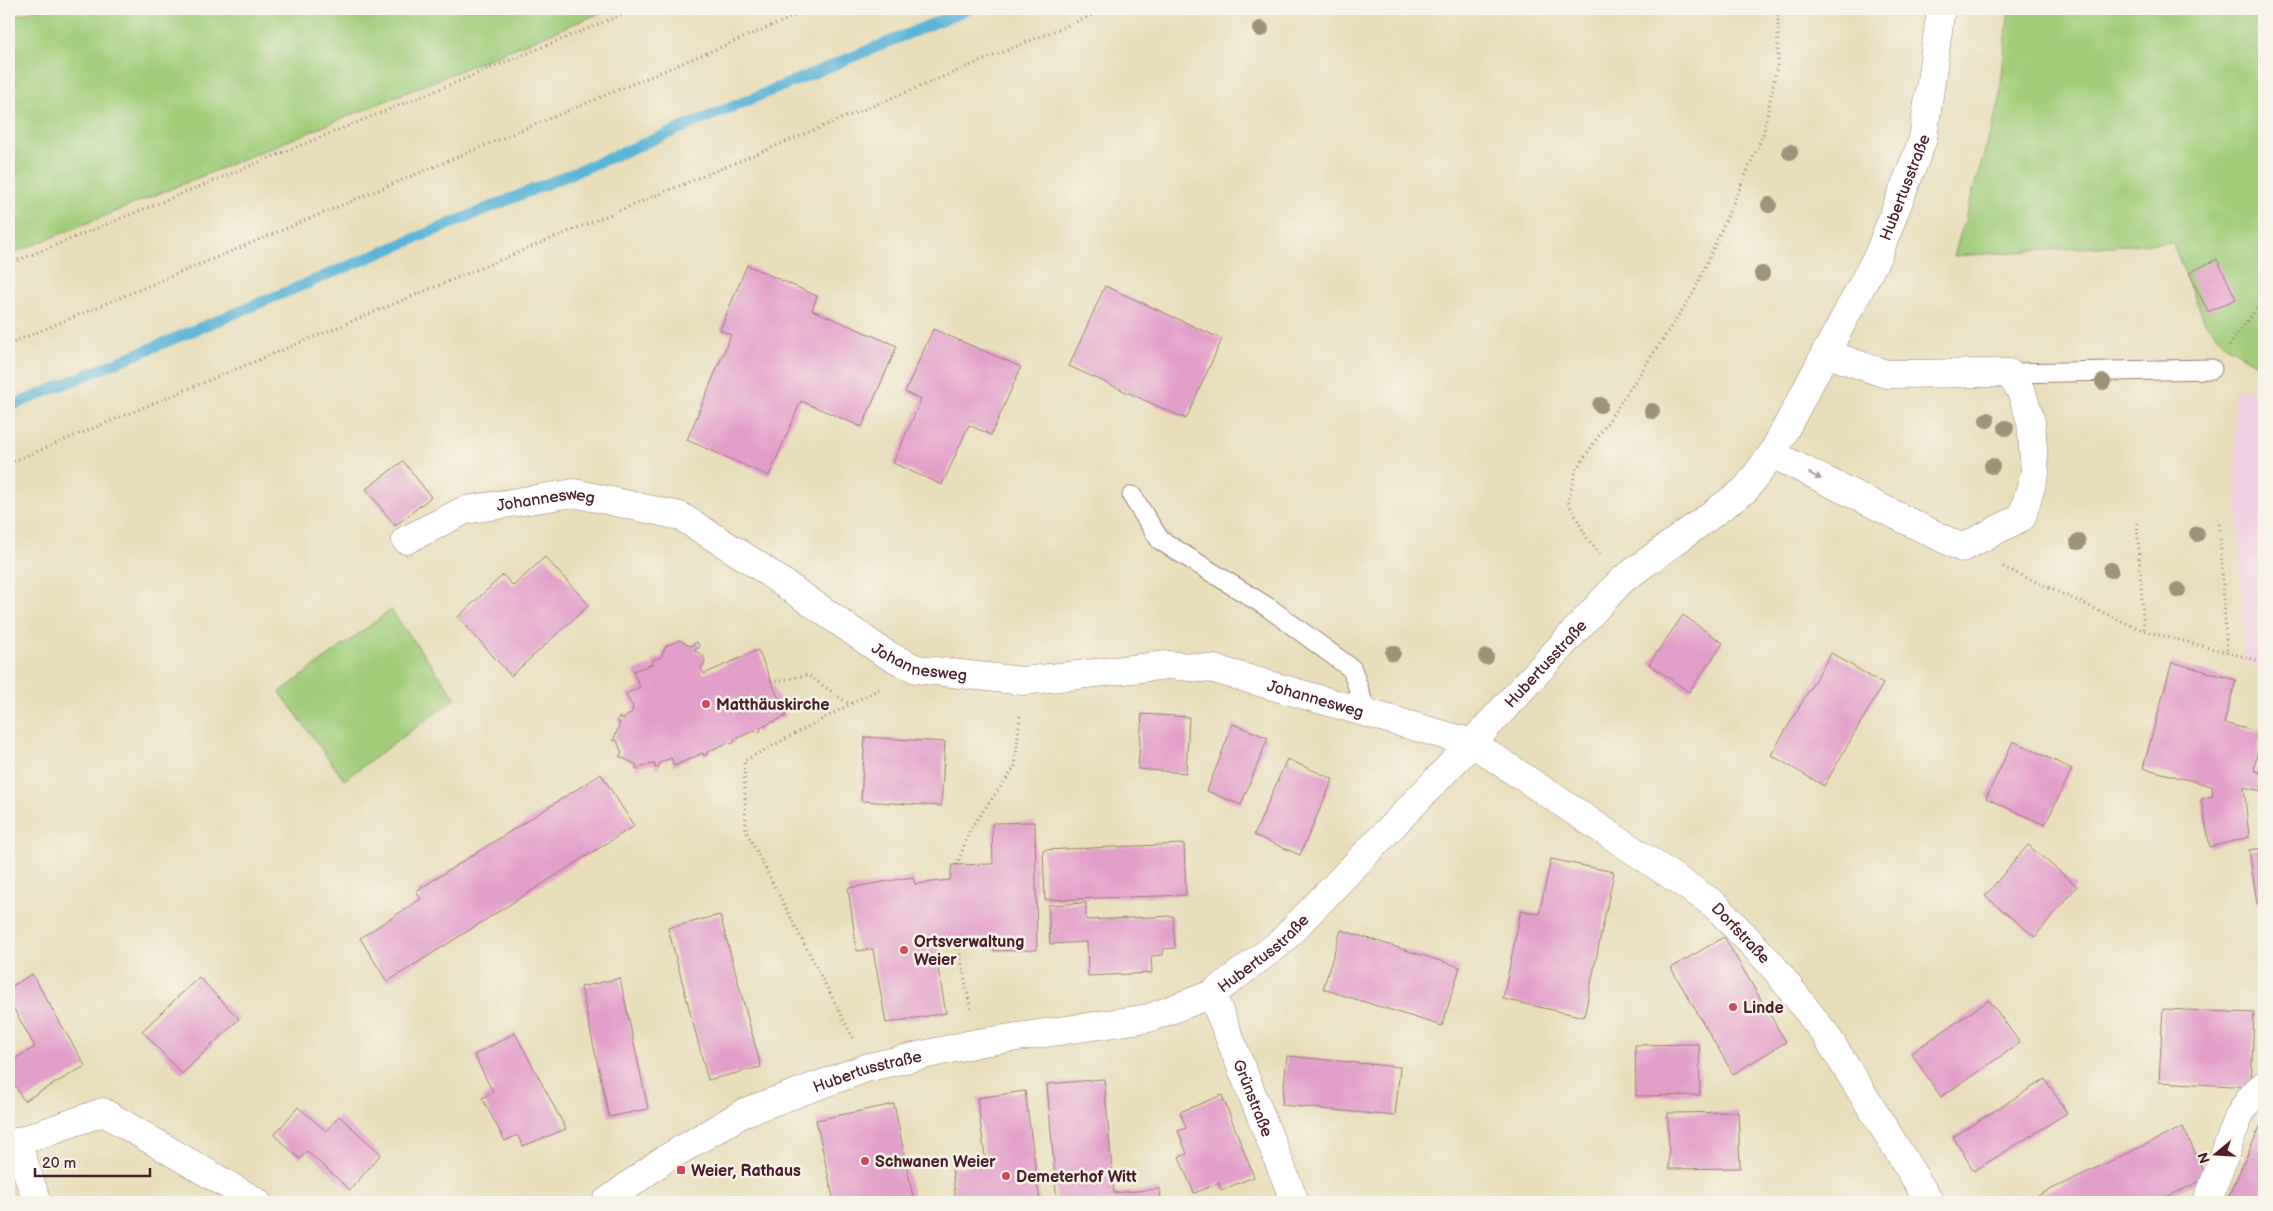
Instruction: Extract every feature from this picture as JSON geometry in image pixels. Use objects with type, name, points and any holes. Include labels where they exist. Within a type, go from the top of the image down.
[{"type":"street","name":"Hubertusstraße","points":[[606,1202],[662,1161],[745,1112],[869,1067],[977,1042],[1149,1018],[1212,994],[1280,943],[1472,743],[1621,582],[1745,490],[1772,454],[1878,255],[1923,139],[1941,9]]},
{"type":"street","points":[[1772,454],[1962,548],[2022,517],[2035,473],[2031,422],[2022,393],[2009,374],[1886,374],[1825,353]]},
{"type":"street","name":"Johannesweg","points":[[406,540],[465,510],[574,493],[680,516],[753,562],[884,653],[916,669],[1023,681],[1177,666],[1214,670],[1472,743]]},
{"type":"street","name":"Dorfstraße","points":[[1472,743],[1714,904],[1772,965],[1826,1036],[1930,1202]]},
{"type":"street","name":"Grünstraße","points":[[1212,994],[1295,1202]]},
{"type":"street","points":[[2207,1202],[2239,1116],[2252,1095],[2264,1085]]},
{"type":"street","points":[[37,1202],[13,1143],[103,1112],[257,1202]]},
{"type":"lane","points":[[2009,374],[2212,369]]},
{"type":"lane","points":[[1132,496],[1160,540],[1269,608],[1352,669],[1366,712]]},
{"type":"path","points":[[9,264],[636,9]]},
{"type":"path","points":[[9,344],[812,9]]},
{"type":"path","points":[[9,463],[1107,9]]},
{"type":"path","points":[[1621,582],[1587,538],[1568,502],[1576,470],[1694,292],[1763,135],[1778,62],[1778,9]]},
{"type":"path","points":[[2212,369],[2264,298]]},
{"type":"path","points":[[2219,519],[2227,654]]},
{"type":"path","points":[[2137,522],[2144,631]]},
{"type":"path","points":[[1962,548],[2144,631],[2227,654],[2264,662]]},
{"type":"path","points":[[869,1067],[746,831],[744,761],[916,669]]},
{"type":"path","points":[[771,682],[808,676],[850,704]]},
{"type":"path","points":[[957,865],[970,829],[1015,767],[1023,681]]},
{"type":"path","points":[[958,939],[977,1042]]},
{"type":"shaded area","points":[[2264,389],[2264,667],[2244,663],[2233,390]]},
{"type":"green space","points":[[36,9],[610,9],[9,255],[9,19]]},
{"type":"green space","points":[[2009,9],[2264,9],[2264,366],[2260,366],[2228,347],[2205,322],[2172,242],[1954,256],[1999,103]]},
{"type":"green space","points":[[391,610],[456,698],[344,780],[280,692]]},
{"type":"building","points":[[2217,259],[2236,299],[2208,312],[2189,273]]},
{"type":"building","points":[[747,265],[817,296],[812,310],[897,346],[862,427],[801,401],[769,476],[687,440],[731,335],[720,330]]},
{"type":"building","points":[[1105,286],[1222,339],[1186,419],[1069,366]]},
{"type":"building","points":[[933,329],[1021,367],[991,435],[969,425],[942,485],[893,463],[921,400],[905,392]]},
{"type":"building","points":[[403,461],[431,497],[395,526],[366,489]]},
{"type":"building","points":[[545,557],[589,605],[511,676],[458,617],[503,575],[513,586]]},
{"type":"building","points":[[1683,615],[1723,643],[1689,692],[1649,664]]},
{"type":"building","name":"Matthäuskirche","points":[[680,640],[690,646],[697,642],[700,647],[694,651],[703,655],[705,662],[701,668],[704,674],[758,650],[786,716],[760,728],[761,731],[757,733],[755,730],[734,740],[735,742],[731,744],[729,742],[707,752],[708,754],[704,756],[703,753],[674,766],[671,758],[659,763],[659,768],[655,768],[655,764],[641,766],[638,770],[635,768],[637,765],[619,756],[622,754],[617,740],[613,741],[620,723],[617,721],[619,717],[623,719],[632,712],[633,705],[626,694],[640,687],[633,671],[653,664],[652,661],[661,657],[666,646]]},
{"type":"building","points":[[1831,653],[1883,684],[1824,786],[1771,755]]},
{"type":"building","points":[[2172,662],[2236,680],[2224,723],[2261,733],[2254,770],[2264,775],[2262,791],[2244,787],[2249,837],[2210,847],[2201,799],[2213,796],[2212,786],[2143,768]]},
{"type":"building","points":[[1142,714],[1189,717],[1186,773],[1138,769]]},
{"type":"building","points":[[1233,724],[1268,738],[1241,805],[1207,791]]},
{"type":"building","points":[[865,737],[945,742],[941,806],[861,801]]},
{"type":"building","points":[[2013,741],[2072,769],[2045,825],[1986,798]]},
{"type":"building","points":[[1287,759],[1333,779],[1300,855],[1254,835]]},
{"type":"building","points":[[601,774],[634,826],[387,982],[360,938],[421,899],[416,891]]},
{"type":"building","points":[[1035,822],[1037,950],[994,951],[994,938],[933,940],[946,1013],[886,1023],[873,949],[857,951],[848,888],[913,877],[915,884],[950,880],[952,865],[993,864],[992,823]]},
{"type":"building","points":[[1184,844],[1186,895],[1045,900],[1043,850]]},
{"type":"building","points":[[2028,845],[2077,886],[2035,937],[1985,896]]},
{"type":"building","points":[[2264,848],[2264,902],[2257,903],[2249,850]]},
{"type":"building","points":[[1551,859],[1614,872],[1584,1017],[1503,999],[1521,910],[1539,914]]},
{"type":"building","points":[[1086,903],[1086,920],[1173,916],[1175,948],[1163,949],[1163,955],[1151,956],[1152,973],[1088,976],[1087,942],[1050,944],[1048,905]]},
{"type":"building","points":[[720,915],[761,1067],[708,1080],[668,928]]},
{"type":"building","points":[[1341,930],[1460,967],[1442,1026],[1323,989]]},
{"type":"building","points":[[1724,937],[1786,1042],[1733,1074],[1671,968]]},
{"type":"building","points":[[32,974],[85,1066],[24,1101],[9,1075],[9,1062],[35,1047],[9,1000],[9,988]]},
{"type":"building","points":[[199,977],[239,1019],[182,1074],[142,1031]]},
{"type":"building","points":[[620,978],[648,1109],[609,1117],[581,987]]},
{"type":"building","points":[[1989,1000],[2020,1043],[1941,1097],[1911,1053]]},
{"type":"building","points":[[2163,1009],[2254,1013],[2251,1087],[2159,1082]]},
{"type":"building","points":[[515,1033],[566,1129],[523,1146],[517,1135],[505,1141],[482,1098],[493,1092],[474,1055]]},
{"type":"building","points":[[1699,1044],[1700,1095],[1636,1096],[1635,1045]]},
{"type":"building","points":[[1287,1056],[1400,1067],[1395,1116],[1282,1105]]},
{"type":"building","points":[[1104,1079],[1114,1193],[1160,1189],[1161,1202],[1057,1202],[1047,1084]]},
{"type":"building","points":[[2045,1079],[2067,1113],[1974,1171],[1953,1137]]},
{"type":"building","points":[[1025,1091],[1040,1202],[956,1202],[952,1168],[986,1163],[977,1098]]},
{"type":"building","points":[[1222,1095],[1254,1177],[1221,1190],[1219,1183],[1194,1193],[1179,1157],[1187,1154],[1178,1131],[1186,1128],[1180,1112]]},
{"type":"building","name":"Schwanen Weier","points":[[894,1104],[914,1202],[834,1202],[816,1120]]},
{"type":"building","points":[[298,1107],[326,1131],[339,1116],[381,1154],[350,1190],[307,1151],[300,1159],[274,1135]]},
{"type":"building","points":[[1738,1112],[1740,1168],[1669,1169],[1668,1113]]},
{"type":"building","points":[[2263,1120],[2264,1202],[2226,1202]]},
{"type":"building","points":[[2183,1127],[2207,1178],[2156,1202],[2024,1202]]},
{"type":"building","points":[[1203,1197],[1205,1202],[1189,1202]]},
{"type":"waterway","points":[[9,407],[968,9]]},
{"type":"place","name":"Matthäuskirche","points":[[706,704]]},
{"type":"place","name":"Ortsverwaltung Weier","points":[[904,950]]},
{"type":"place","name":"Linde","points":[[1733,1007]]},
{"type":"place","name":"Schwanen Weier","points":[[865,1161]]},
{"type":"place","name":"Weier, Rathaus","points":[[681,1170]]},
{"type":"place","name":"Demeterhof Witt","points":[[1006,1176]]}]
